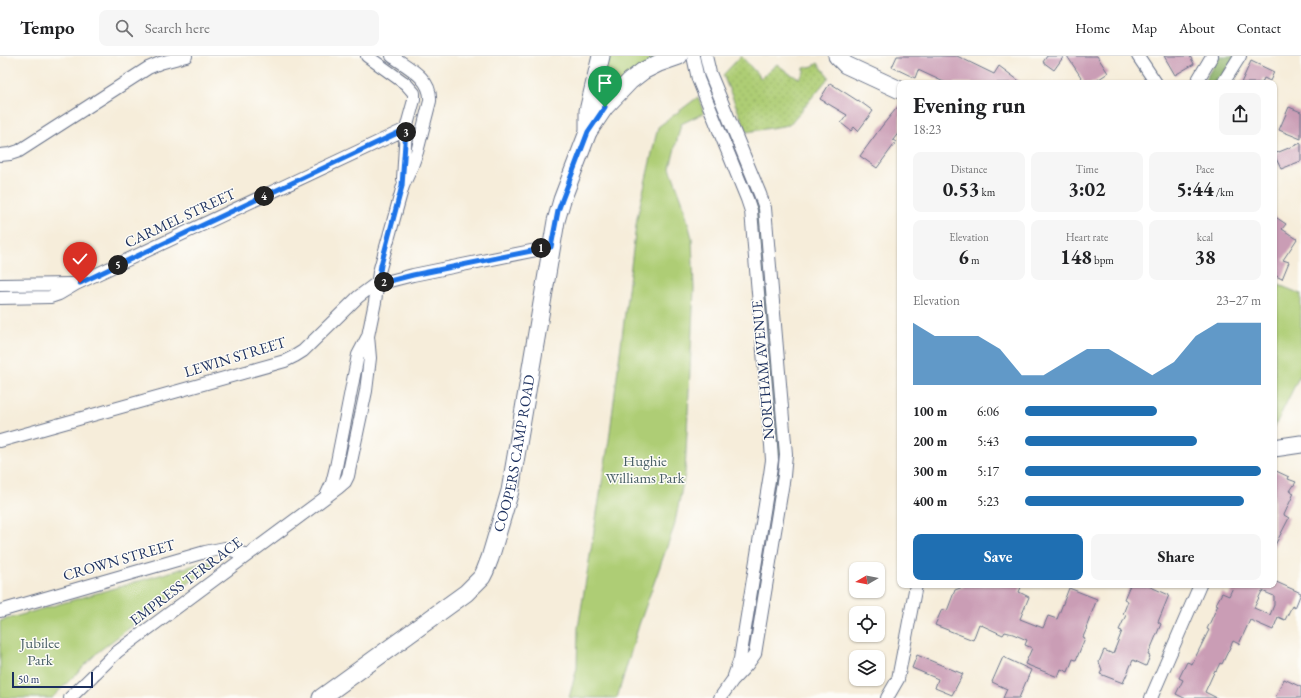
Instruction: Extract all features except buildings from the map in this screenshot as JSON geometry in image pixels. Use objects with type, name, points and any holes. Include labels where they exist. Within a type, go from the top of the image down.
[{"type":"main road","name":"COOPERS CAMP ROAD","points":[[588,132],[588,111],[601,56]]},
{"type":"main road","name":"COOPERS CAMP ROAD","points":[[321,698],[466,593],[482,577],[490,558],[510,491],[558,211],[588,132],[605,107],[630,81],[653,66],[679,56]]},
{"type":"main road","points":[[837,56],[846,65],[897,89]]},
{"type":"main road","points":[[1277,448],[1301,444]]},
{"type":"street","points":[[0,155],[18,151],[148,68],[186,56]]},
{"type":"street","name":"EMPRESS TERRACE","points":[[70,698],[117,652],[345,482],[349,473],[365,396],[370,354],[368,336],[381,265],[402,186],[406,129],[414,100],[414,93],[406,84],[366,56]]},
{"type":"street","name":"EMPRESS TERRACE","points":[[392,56],[423,79],[431,92],[417,152],[402,186]]},
{"type":"street","name":"NORTHAM AVENUE","points":[[693,56],[698,80],[751,211],[772,455],[740,659],[732,681]]},
{"type":"street","name":"NORTHAM AVENUE","points":[[706,56],[710,73],[765,208],[786,461],[755,654],[748,665],[732,681],[720,698]]},
{"type":"street","points":[[1138,56],[1154,80]]},
{"type":"street","points":[[1198,80],[1212,56]]},
{"type":"street","points":[[1226,80],[1240,56]]},
{"type":"street","name":"CARMEL STREET","points":[[0,298],[50,297],[59,294],[76,284],[406,129]]},
{"type":"street","name":"LEWIN STREET","points":[[0,441],[290,359],[312,344],[361,294],[378,284],[413,275],[551,247]]},
{"type":"street","name":"CARMEL STREET","points":[[0,285],[76,284]]},
{"type":"street","name":"CROWN STREET","points":[[0,611],[205,552],[226,548],[247,555]]},
{"type":"street","points":[[887,698],[898,680],[915,588]]},
{"type":"street","points":[[1151,698],[1199,588]]},
{"type":"green space","points":[[606,56],[662,56],[596,104]]},
{"type":"green space","points":[[741,56],[761,78],[777,64],[790,74],[800,78],[804,72],[804,68],[818,63],[829,77],[789,125],[747,132],[723,75]]},
{"type":"green space","points":[[1219,56],[1235,56],[1221,80],[1205,80]]},
{"type":"green space","points":[[709,83],[759,202],[781,445],[780,475],[749,655],[746,655],[775,467],[757,227],[706,84]]},
{"type":"green space","name":"Hughie Williams Park","points":[[698,97],[704,113],[681,124],[670,168],[682,200],[692,238],[694,289],[685,473],[674,527],[639,625],[617,698],[569,698],[577,668],[578,628],[609,440],[637,218],[658,127]]},
{"type":"green space","points":[[1277,284],[1301,294],[1301,373],[1277,422]]},
{"type":"green space","name":"Jubilee Park","points":[[205,562],[212,563],[210,567],[99,651],[52,698],[0,698],[0,621]]},
{"type":"route","points":[[80,283],[406,129],[402,186],[378,277],[378,284],[413,275],[551,247],[558,211],[588,132],[605,107]]}]
